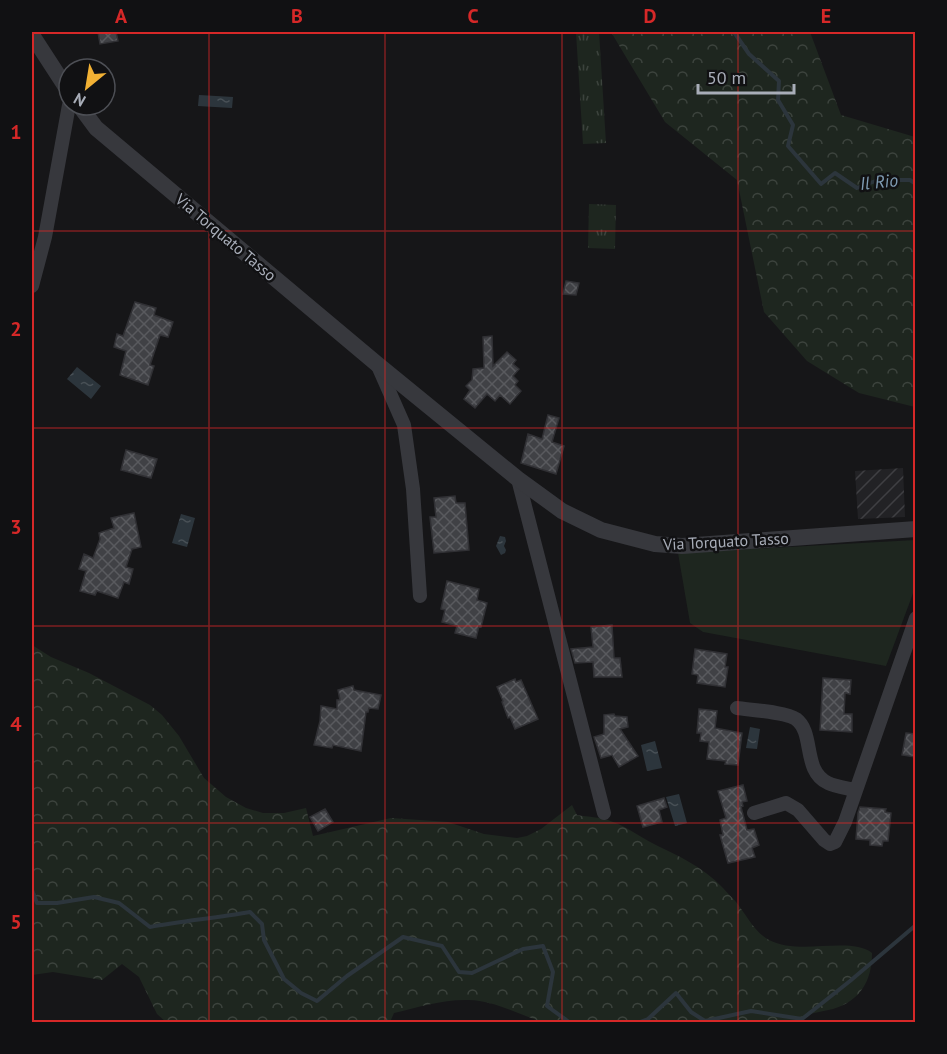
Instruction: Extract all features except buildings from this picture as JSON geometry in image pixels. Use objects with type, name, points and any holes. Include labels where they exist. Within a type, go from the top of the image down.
[{"type":"street","points":[[32,35],[57,74]]},
{"type":"street","points":[[32,286],[45,237],[67,117]]},
{"type":"street","name":"Via Torquato Tasso","points":[[88,117],[96,128],[377,364],[518,479],[562,511],[601,530],[656,544],[682,546],[915,529]]},
{"type":"street","name":"Via Torquato Tasso","points":[[377,364],[404,425],[413,489],[420,596]]},
{"type":"street","points":[[518,479],[604,813]]},
{"type":"street","points":[[754,813],[786,803],[798,810],[824,840],[830,844],[835,842],[915,618]]},
{"type":"street","points":[[737,708],[788,715],[796,719],[803,726],[813,767],[819,777],[829,784],[855,790]]},
{"type":"shaded area","points":[[903,468],[905,517],[858,519],[855,471]]},
{"type":"green space","points":[[576,32],[599,32],[606,143],[583,144]]},
{"type":"green space","points":[[611,32],[810,32],[841,115],[915,137],[915,407],[859,393],[807,361],[764,312],[737,180],[665,122]]},
{"type":"green space","points":[[589,204],[616,205],[615,249],[588,248]]},
{"type":"green space","points":[[915,540],[915,588],[886,666],[703,632],[690,623],[678,553]]},
{"type":"green space","points":[[32,645],[51,657],[89,673],[150,705],[162,715],[179,736],[204,778],[226,797],[246,808],[263,813],[284,813],[306,808],[313,836],[391,818],[448,822],[484,834],[517,838],[541,829],[572,805],[577,815],[604,819],[618,824],[699,868],[723,888],[755,928],[769,940],[795,946],[851,946],[872,953],[867,981],[863,989],[850,1001],[833,1009],[787,1022],[542,1022],[497,1005],[460,1000],[394,1013],[390,1022],[166,1022],[157,1014],[139,977],[122,964],[102,980],[53,972],[32,975]]},
{"type":"water","points":[[199,95],[233,97],[232,108],[198,106]]},
{"type":"water","points":[[77,367],[101,386],[91,399],[67,379]]},
{"type":"water","points":[[181,514],[195,518],[187,547],[172,543]]},
{"type":"water","points":[[500,536],[505,537],[506,541],[505,553],[501,555],[496,546]]},
{"type":"water","points":[[750,727],[760,729],[757,749],[746,748]]},
{"type":"water","points":[[655,741],[662,768],[647,771],[641,745]]},
{"type":"water","points":[[679,794],[687,823],[675,826],[666,797]]},
{"type":"waterway","name":"Il Rio","points":[[734,32],[749,54],[779,81],[778,100],[793,125],[788,146],[821,184],[835,173],[857,188],[878,180],[910,180],[916,184]]},
{"type":"waterway","points":[[32,890],[37,903],[57,903],[94,897],[119,903],[150,927],[250,912],[262,924],[264,940],[284,979],[301,993],[317,1001],[347,976],[403,937],[442,946],[459,972],[472,973],[523,949],[543,946],[553,972],[547,1006],[569,1022]]},
{"type":"waterway","points":[[640,1022],[648,1019],[676,993],[691,1012],[705,1021],[751,1011],[802,1019],[916,925]]}]
